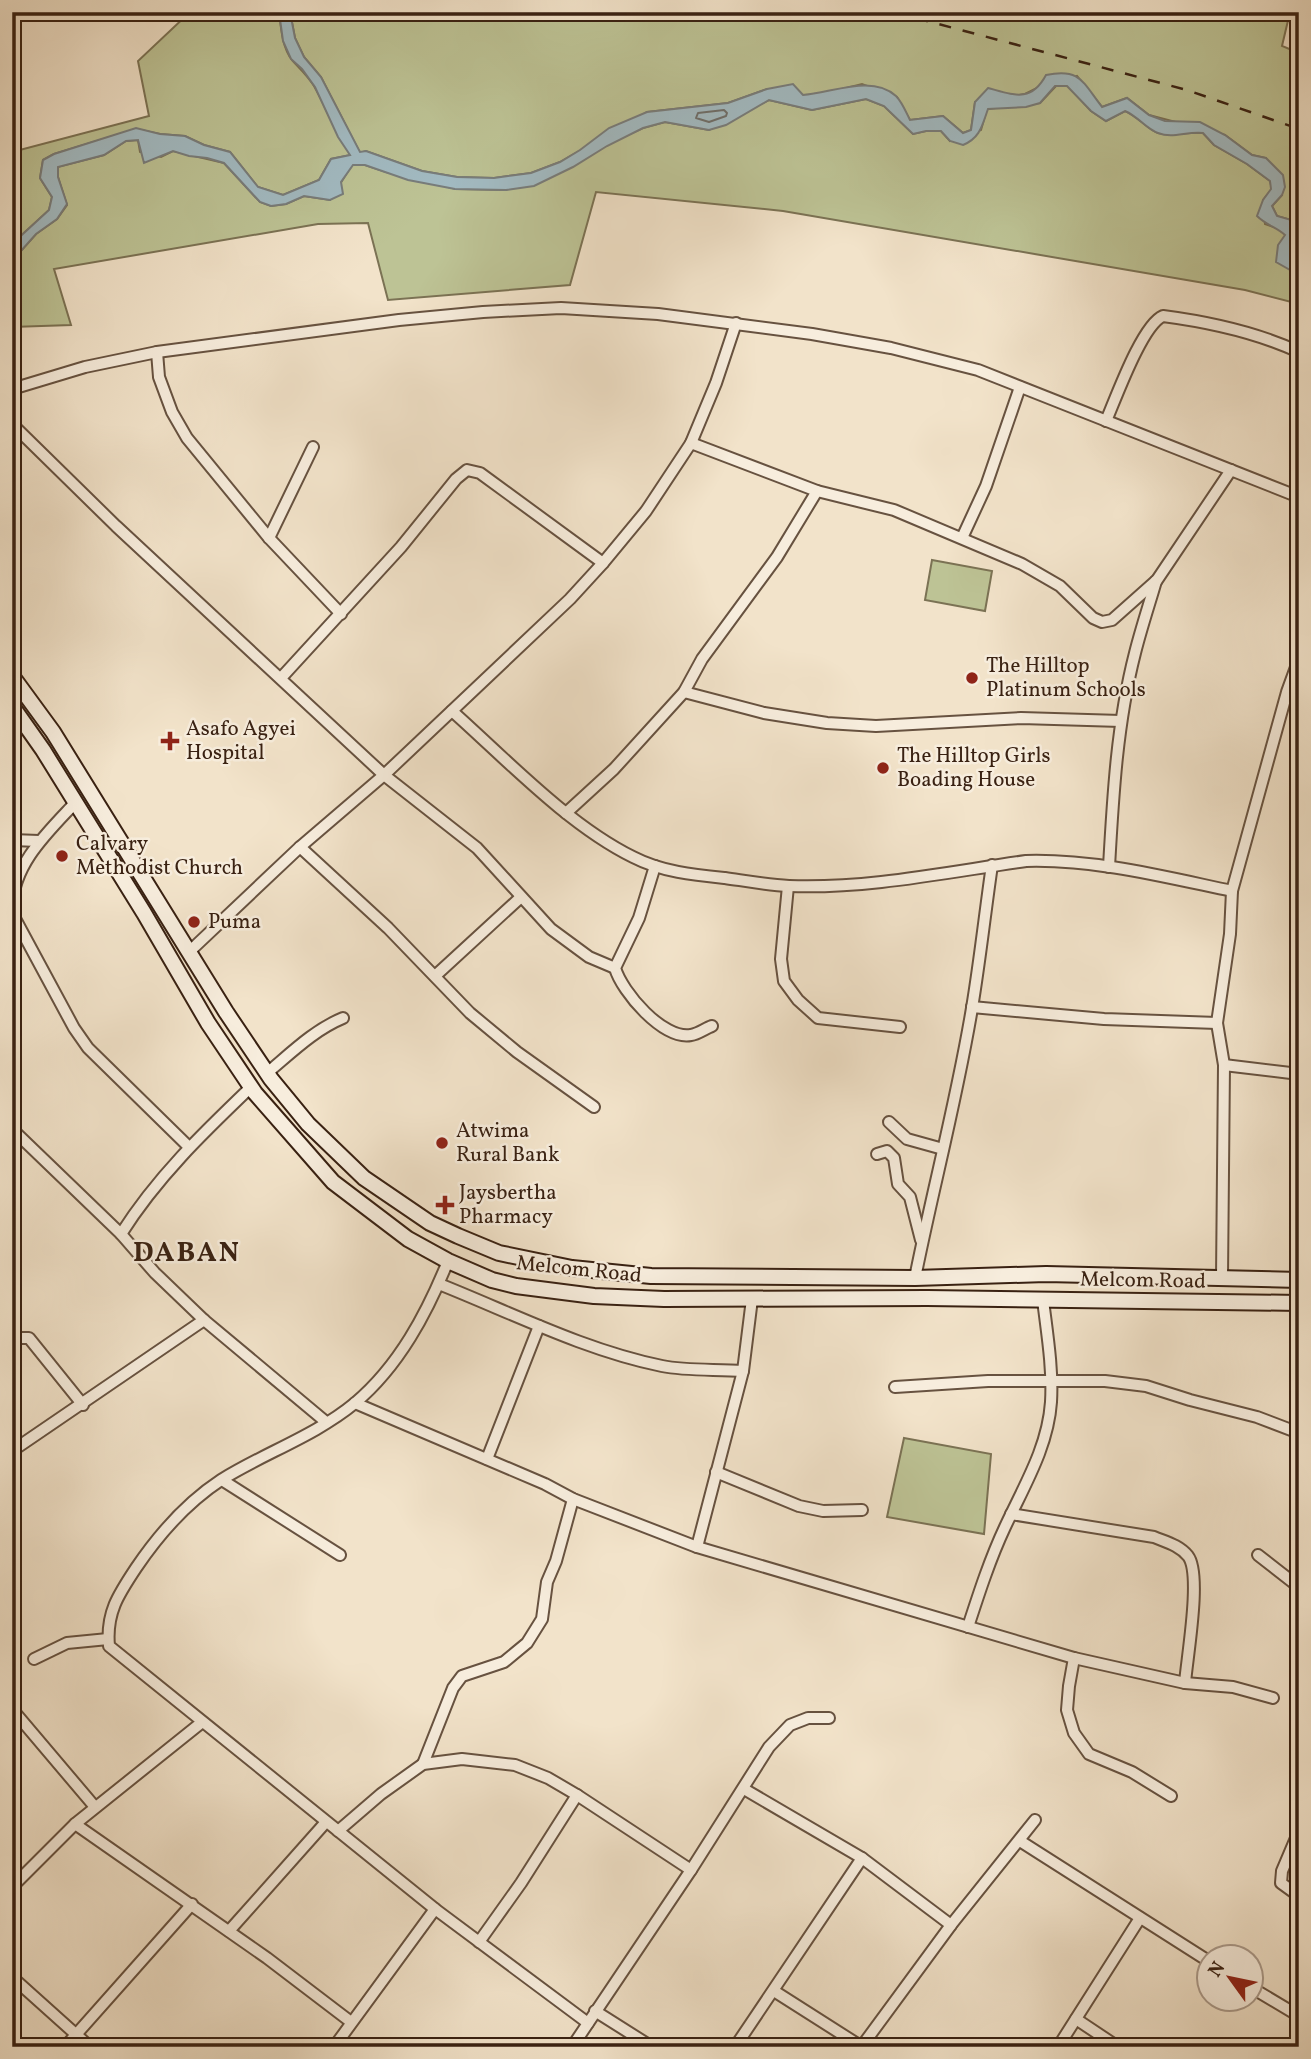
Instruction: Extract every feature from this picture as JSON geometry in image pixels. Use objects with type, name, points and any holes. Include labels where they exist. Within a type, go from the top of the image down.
[{"type":"main road","points":[[12,676],[52,732],[226,1012],[267,1073],[308,1124],[364,1178],[430,1223],[499,1253],[560,1266],[651,1276],[915,1278],[1046,1274],[1299,1280]]},
{"type":"main road","name":"Melcom Road","points":[[12,706],[43,750],[208,1023],[251,1087],[333,1182],[408,1239],[448,1261],[492,1280],[555,1292],[664,1299],[1299,1303]]},
{"type":"main road","points":[[172,961],[190,951]]},
{"type":"main road","points":[[448,1261],[458,1236]]},
{"type":"main road","points":[[1223,1278],[1223,1303]]},
{"type":"street","points":[[12,389],[85,367],[157,352],[399,320],[561,308],[658,314],[736,323],[891,348],[978,370],[1299,497]]},
{"type":"street","points":[[1106,421],[1143,339],[1153,323],[1163,316],[1244,332],[1275,341],[1299,352]]},
{"type":"street","points":[[190,951],[300,847],[384,775],[570,599],[603,563],[646,511],[691,443],[716,383],[736,323]]},
{"type":"street","points":[[157,352],[159,377],[172,412],[187,438],[269,538],[341,614]]},
{"type":"street","points":[[962,538],[986,486],[1020,387]]},
{"type":"street","points":[[12,424],[116,526],[384,775],[477,848],[551,929],[574,948],[615,968]]},
{"type":"street","points":[[691,443],[817,491],[894,510],[1022,564],[1060,586],[1093,618],[1102,622],[1112,620],[1157,580],[1231,470]]},
{"type":"street","points":[[269,538],[313,447]]},
{"type":"street","points":[[281,678],[401,547],[456,479],[467,470],[480,473],[603,563]]},
{"type":"street","points":[[566,813],[614,769],[684,692],[702,659],[777,557],[817,491]]},
{"type":"street","points":[[1109,867],[1112,802],[1121,721],[1135,654],[1157,580]]},
{"type":"street","points":[[1223,1278],[1224,1065],[1217,1023],[1230,934],[1232,891],[1287,692],[1299,659]]},
{"type":"street","points":[[684,692],[764,713],[827,723],[876,726],[1021,718],[1121,721]]},
{"type":"street","points":[[1287,692],[1299,694]]},
{"type":"street","points":[[452,711],[566,813],[611,844],[655,866],[690,874],[788,886],[884,881],[1044,860],[1109,867],[1232,891]]},
{"type":"street","points":[[12,906],[18,876],[39,841],[75,803]]},
{"type":"street","points":[[12,840],[39,841]]},
{"type":"street","points":[[300,847],[388,928],[454,998],[501,1039],[594,1107]]},
{"type":"street","points":[[915,1278],[972,1007],[992,865]]},
{"type":"street","points":[[655,866],[639,918],[615,968],[619,981],[634,1001],[672,1033],[691,1035],[712,1026]]},
{"type":"street","points":[[788,886],[781,959],[784,981],[798,1000],[818,1018],[900,1027]]},
{"type":"street","points":[[435,976],[522,897]]},
{"type":"street","points":[[12,913],[74,1028],[89,1048],[189,1147]]},
{"type":"street","points":[[972,1007],[1104,1019],[1217,1023]]},
{"type":"street","points":[[267,1073],[315,1034],[343,1018]]},
{"type":"street","points":[[1224,1065],[1299,1074]]},
{"type":"street","points":[[121,1234],[144,1199],[189,1147],[251,1087]]},
{"type":"street","points":[[889,1122],[907,1139],[943,1149]]},
{"type":"street","points":[[13,1131],[121,1234],[155,1273],[204,1320],[326,1422]]},
{"type":"street","points":[[877,1154],[887,1151],[894,1158],[898,1184],[910,1197],[922,1242]]},
{"type":"street","points":[[448,1261],[439,1284],[408,1342],[355,1403],[222,1480],[193,1501],[158,1536],[123,1587],[111,1612],[107,1627],[109,1646],[201,1723],[435,1909],[587,2023]]},
{"type":"street","points":[[439,1284],[593,1346],[663,1366],[743,1371]]},
{"type":"street","points":[[697,1547],[743,1371],[752,1299]]},
{"type":"street","points":[[968,1627],[988,1565],[1031,1475],[1046,1436],[1051,1380],[1043,1300]]},
{"type":"street","points":[[12,1451],[204,1320]]},
{"type":"street","points":[[487,1459],[539,1326]]},
{"type":"street","points":[[12,1342],[24,1336],[29,1338],[83,1405]]},
{"type":"street","points":[[895,1387],[988,1381],[1105,1381],[1146,1386],[1190,1401],[1257,1417],[1299,1433]]},
{"type":"street","points":[[355,1403],[545,1484],[573,1499],[697,1547],[1074,1658],[1185,1683],[1233,1687],[1273,1698]]},
{"type":"street","points":[[716,1472],[799,1506],[823,1511],[862,1510]]},
{"type":"street","points":[[222,1480],[340,1555]]},
{"type":"street","points":[[423,1764],[453,1688],[462,1676],[504,1662],[527,1643],[542,1619],[547,1582],[556,1561],[573,1499]]},
{"type":"street","points":[[1011,1514],[1154,1537],[1175,1545],[1189,1557],[1195,1579],[1185,1683]]},
{"type":"street","points":[[1258,1555],[1299,1587]]},
{"type":"street","points":[[34,1659],[66,1643],[108,1639]]},
{"type":"street","points":[[1074,1658],[1067,1710],[1074,1733],[1089,1754],[1132,1772],[1171,1796]]},
{"type":"street","points":[[12,1709],[94,1807]]},
{"type":"street","points":[[572,2047],[691,1870],[769,1747],[790,1725],[808,1718],[829,1718]]},
{"type":"street","points":[[12,1886],[94,1807],[201,1723]]},
{"type":"street","points":[[338,1831],[381,1794],[423,1764],[462,1759],[515,1765],[548,1778],[691,1870]]},
{"type":"street","points":[[744,1789],[862,1858],[951,1925]]},
{"type":"street","points":[[479,1942],[521,1883],[577,1795]]},
{"type":"street","points":[[774,1991],[862,2047],[951,1925],[1035,1820]]},
{"type":"street","points":[[229,1931],[326,1822]]},
{"type":"street","points":[[75,1824],[192,1904],[351,2022]]},
{"type":"street","points":[[1299,1831],[1282,1871],[1281,1883],[1299,1896]]},
{"type":"street","points":[[1020,1841],[1196,1954]]},
{"type":"street","points":[[735,2047],[862,1858]]},
{"type":"street","points":[[65,2047],[192,1904]]},
{"type":"street","points":[[334,2047],[435,1909]]},
{"type":"street","points":[[1058,2047],[1140,1918]]},
{"type":"street","points":[[12,1977],[90,2047]]},
{"type":"street","points":[[1266,1997],[1299,2016]]},
{"type":"street","points":[[595,2011],[652,2047]]},
{"type":"street","points":[[1076,2019],[1118,2047]]},
{"type":"green space","points":[[190,12],[279,12],[282,37],[289,55],[314,86],[351,155],[331,159],[319,180],[283,195],[258,187],[230,152],[204,145],[185,136],[136,129],[54,154],[43,160],[40,178],[52,197],[49,210],[12,244],[12,152],[149,116],[138,61]]},
{"type":"green space","points":[[290,12],[1057,12],[1067,15],[1069,12],[1290,12],[1282,46],[1299,53],[1299,228],[1295,221],[1277,216],[1272,206],[1282,195],[1266,158],[1252,155],[1225,135],[1149,115],[1127,98],[1102,107],[1077,76],[1025,94],[975,102],[971,130],[963,133],[943,116],[910,120],[897,97],[862,84],[822,94],[803,95],[767,89],[728,103],[647,112],[560,162],[531,173],[494,178],[457,177],[422,171],[366,151],[360,153],[321,77],[304,57],[295,38]]},
{"type":"green space","points":[[1056,86],[1068,86],[1091,111],[1106,121],[1125,111],[1158,133],[1203,133],[1214,145],[1270,181],[1272,189],[1263,200],[1265,224],[1286,235],[1291,273],[1299,275],[1299,304],[1245,290],[783,211],[596,192],[570,285],[388,300],[368,223],[318,224],[54,269],[71,325],[12,327],[12,261],[36,234],[57,219],[67,205],[57,167],[104,155],[126,141],[138,140],[140,152],[161,157],[173,151],[224,163],[260,202],[271,206],[286,204],[304,196],[330,200],[352,165],[365,165],[456,189],[506,190],[643,128],[665,122],[709,130],[769,100],[812,110],[866,99],[884,106],[913,134],[941,131],[950,141],[981,130],[987,109],[1040,103]]},
{"type":"green space","points":[[932,560],[992,571],[985,611],[925,600]]},
{"type":"green space","points":[[904,1438],[991,1454],[984,1534],[887,1517]]},
{"type":"water","points":[[279,12],[290,12],[295,38],[304,57],[321,77],[360,152],[366,151],[422,171],[457,177],[494,178],[531,173],[560,162],[609,128],[647,112],[728,103],[767,89],[793,84],[803,95],[851,86],[875,86],[896,96],[910,120],[943,116],[963,133],[971,130],[975,102],[988,88],[1021,95],[1034,90],[1046,75],[1066,73],[1079,79],[1102,107],[1127,98],[1149,115],[1165,121],[1200,122],[1225,135],[1252,155],[1266,158],[1283,175],[1285,187],[1272,206],[1277,216],[1295,221],[1299,228],[1296,249],[1299,253],[1299,275],[1276,262],[1278,245],[1285,235],[1257,216],[1271,189],[1270,181],[1214,145],[1203,133],[1164,135],[1125,111],[1106,121],[1091,111],[1067,86],[1055,86],[1040,103],[1026,107],[988,109],[977,135],[963,145],[950,141],[941,131],[913,134],[884,106],[866,99],[812,110],[769,100],[726,125],[709,130],[665,122],[643,128],[534,186],[506,190],[455,189],[408,180],[365,165],[353,165],[341,182],[343,194],[330,200],[304,196],[286,204],[271,206],[260,202],[224,163],[173,151],[144,163],[138,140],[126,141],[104,155],[58,167],[58,177],[67,204],[57,219],[36,234],[12,261],[12,244],[49,210],[52,197],[40,178],[43,160],[136,128],[185,136],[204,145],[230,152],[258,187],[283,195],[319,180],[331,159],[350,155],[338,137],[315,87],[291,59],[283,41]]},
{"type":"railway","points":[[893,12],[1187,90],[1299,129]]},
{"type":"place","name":"The Hilltop Platinum Schools","points":[[972,678]]},
{"type":"place","name":"Asafo Agyei Hospital","points":[[170,741]]},
{"type":"place","name":"The Hilltop Girls Boading House","points":[[883,768]]},
{"type":"place","name":"Calvary Methodist Church","points":[[62,856]]},
{"type":"place","name":"Puma","points":[[194,922]]},
{"type":"place","name":"Atwima Rural Bank","points":[[442,1143]]},
{"type":"place","name":"Jaysbertha Pharmacy","points":[[445,1205]]},
{"type":"district","name":"DABAN","points":[[187,1253]]}]
